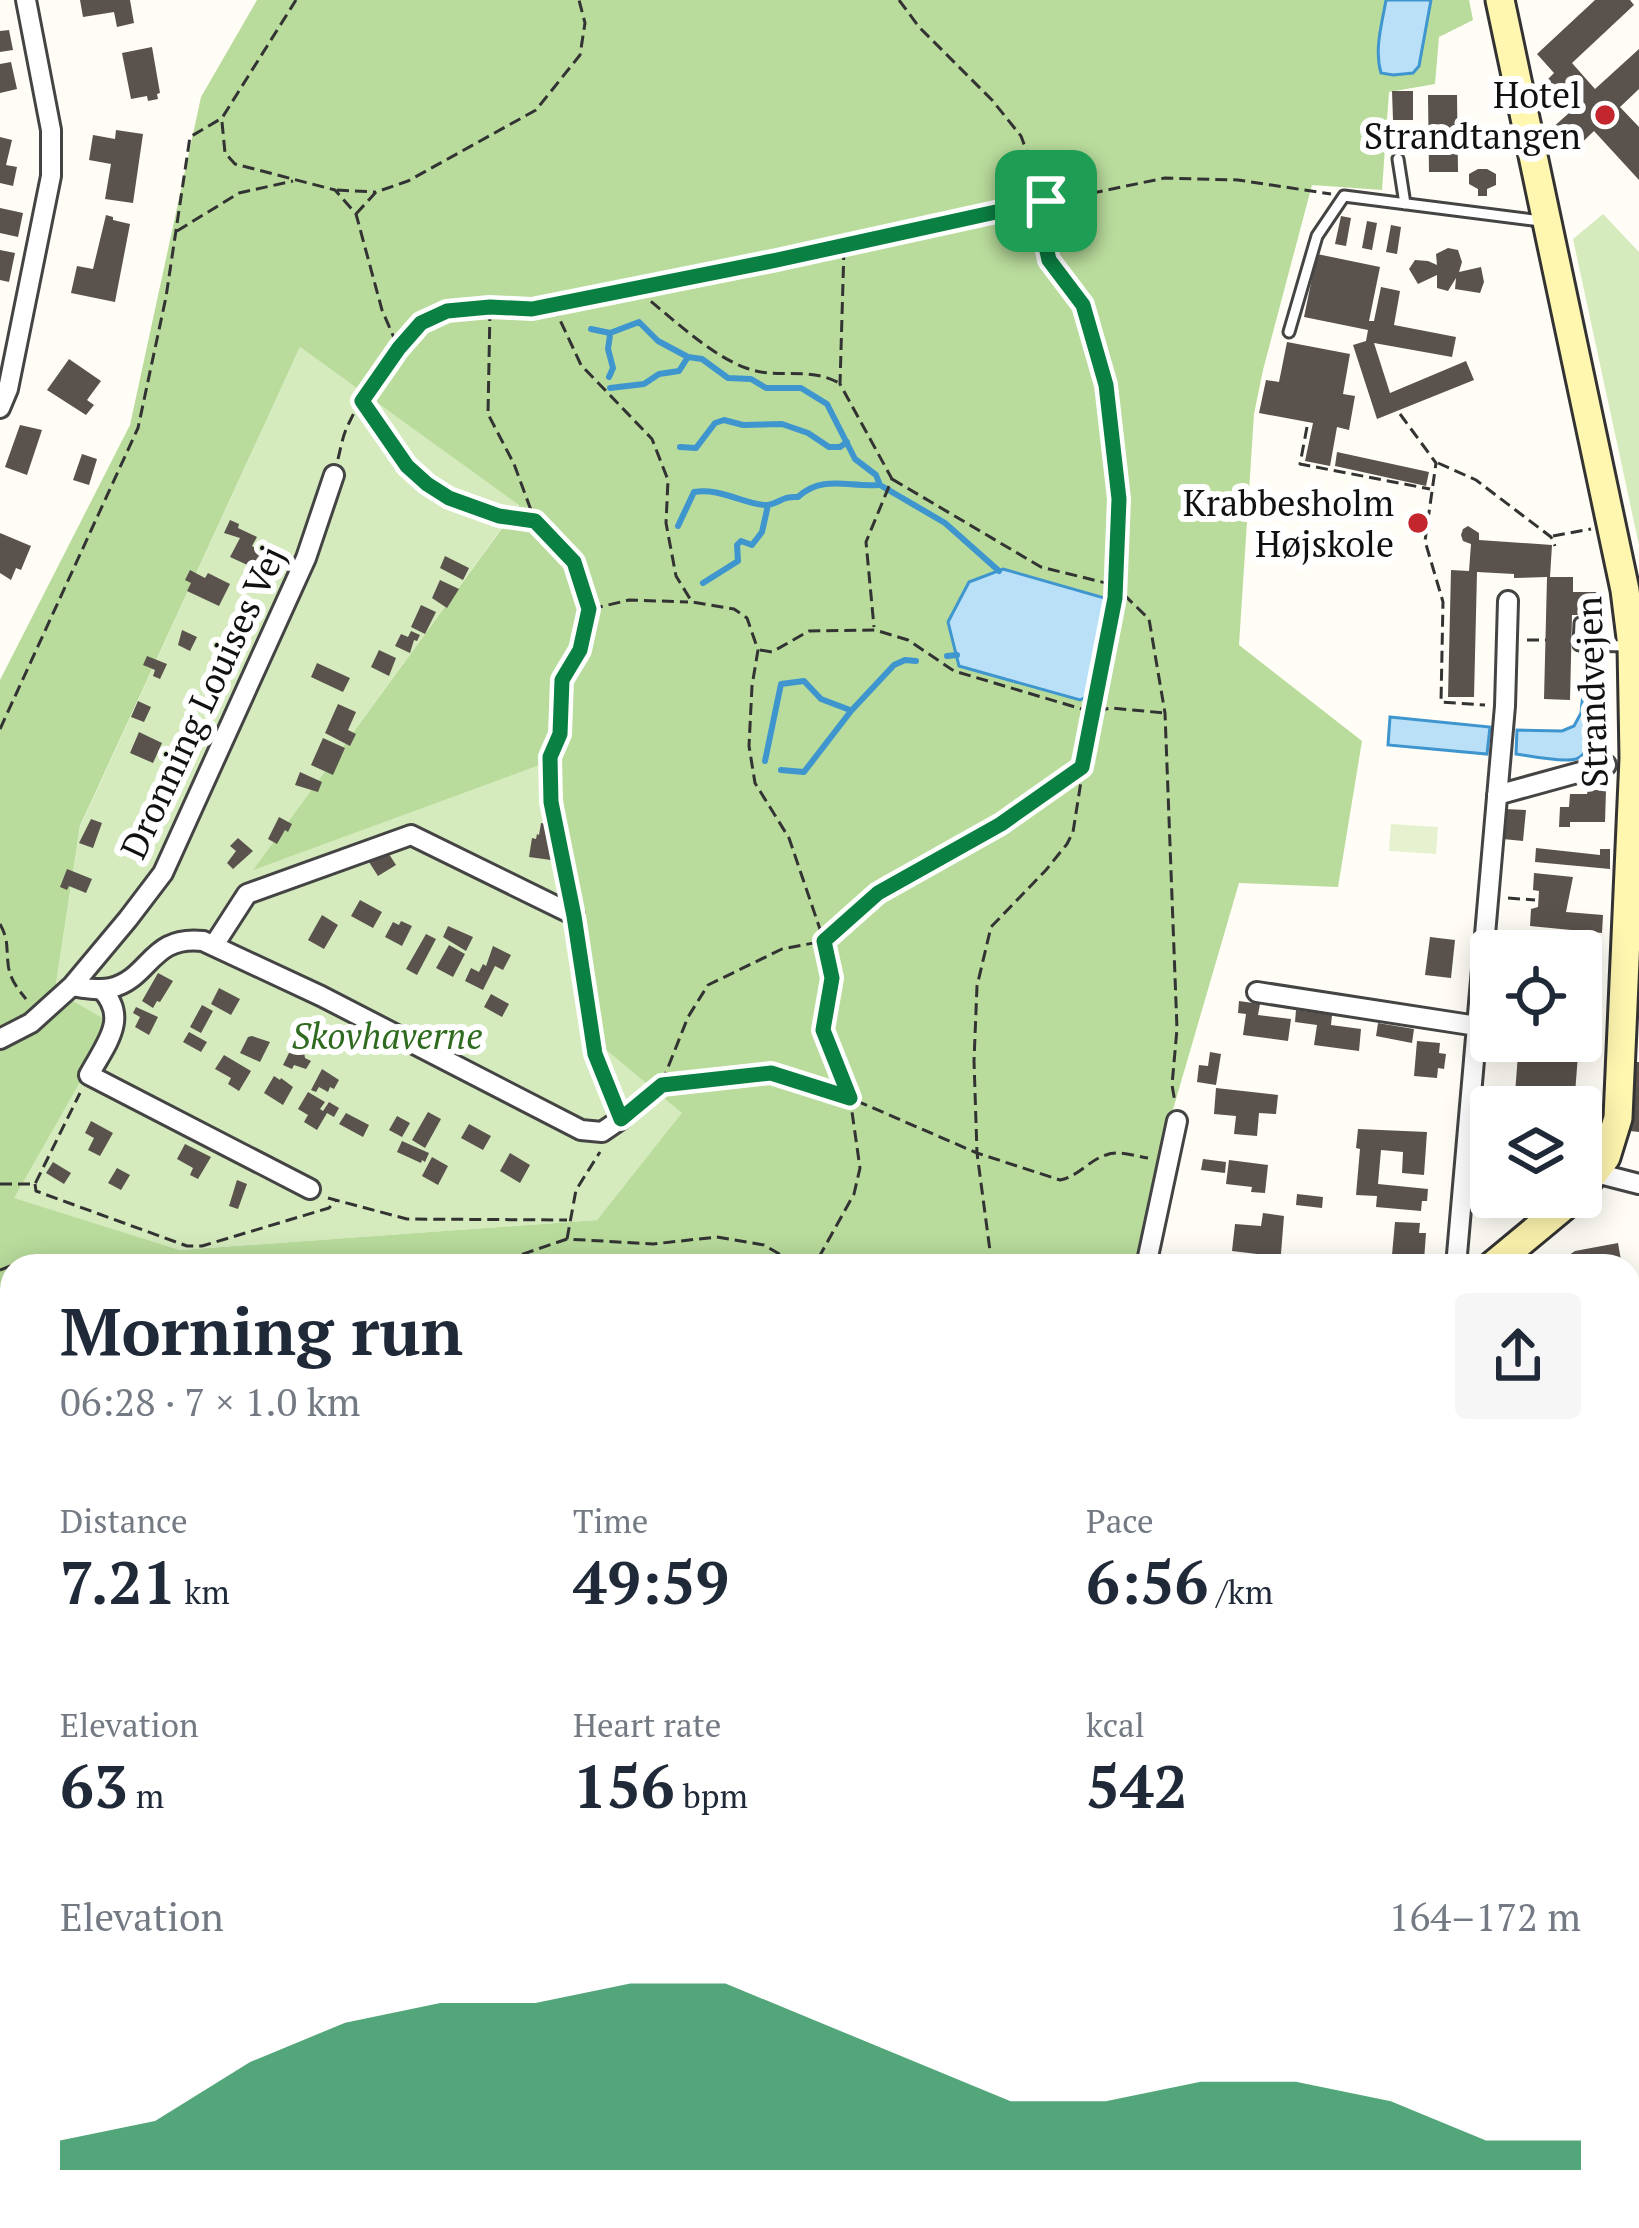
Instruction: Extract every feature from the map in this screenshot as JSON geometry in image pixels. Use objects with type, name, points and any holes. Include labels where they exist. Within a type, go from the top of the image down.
[{"type":"street","points":[[0,408],[8,389],[51,176],[51,130],[26,0]]},
{"type":"street","name":"Strandvejen","points":[[1500,0],[1611,525],[1632,590],[1633,922],[1618,1118],[1602,1162]]},
{"type":"street","name":"Dronning Louises Vej","points":[[0,1039],[39,1016],[72,986],[163,873],[306,558],[334,475]]},
{"type":"street","points":[[1485,930],[1505,706],[1508,601]]},
{"type":"street","points":[[1497,795],[1606,765]]},
{"type":"street","points":[[214,945],[247,894],[411,835],[574,916]]},
{"type":"street","points":[[72,986],[100,989],[126,982],[174,943],[190,940],[214,945],[581,1130],[602,1132],[621,1119]]},
{"type":"street","points":[[100,989],[112,1000],[116,1018],[89,1075],[310,1189]]},
{"type":"street","points":[[1257,992],[1470,1025]]},
{"type":"street","points":[[1457,1254],[1474,1062]]},
{"type":"street","points":[[1149,1254],[1178,1121]]},
{"type":"street","points":[[1602,1186],[1639,1184]]},
{"type":"street","points":[[1506,1254],[1548,1218]]},
{"type":"lane","points":[[1398,159],[1405,204]]},
{"type":"lane","points":[[1288,332],[1317,236],[1344,196],[1546,221]]},
{"type":"lane","points":[[1580,623],[1579,645],[1633,646]]},
{"type":"path","points":[[1,725],[138,428],[166,297],[190,137],[222,118],[296,0]]},
{"type":"path","points":[[222,118],[226,153],[235,164],[335,190],[376,192],[409,181],[536,110],[580,55],[585,22],[579,0]]},
{"type":"path","points":[[899,0],[1021,136],[1046,201],[1044,238],[1049,260],[1083,305],[1106,385],[1119,499],[1115,598],[1073,832],[991,927],[977,986],[977,1153],[990,1254]]},
{"type":"path","points":[[334,475],[347,425],[362,401],[421,323],[447,311],[532,309],[1165,178],[1238,180],[1344,196]]},
{"type":"path","points":[[175,232],[238,193],[299,180]]},
{"type":"path","points":[[335,190],[356,214],[382,310],[399,348]]},
{"type":"path","points":[[356,214],[376,192]]},
{"type":"path","points":[[844,246],[840,384],[891,482],[1041,567],[1114,586],[1149,619],[1165,713],[1177,1029],[1172,1085],[1178,1121]]},
{"type":"path","points":[[635,289],[743,367],[772,375],[824,375],[840,384]]},
{"type":"path","points":[[553,305],[581,365],[652,439],[668,480],[666,523],[676,576],[692,602]]},
{"type":"path","points":[[490,307],[488,414],[514,464],[535,521],[574,562],[589,609],[580,650],[562,680],[560,734],[550,757],[551,802],[595,1054],[621,1119]]},
{"type":"path","points":[[362,401],[407,466],[427,484],[449,498],[499,516],[535,521]]},
{"type":"path","points":[[1400,415],[1436,463],[1477,480],[1551,537],[1555,546]]},
{"type":"path","points":[[1307,427],[1300,464],[1432,490]]},
{"type":"path","points":[[1436,463],[1425,541],[1443,602],[1441,702],[1505,706]]},
{"type":"path","points":[[875,630],[866,542],[891,482]]},
{"type":"path","points":[[1551,537],[1611,525]]},
{"type":"path","points":[[589,609],[629,600],[692,602],[734,609],[747,618],[758,650],[749,746],[755,782],[789,838],[824,941],[832,978],[823,1030],[850,1098],[860,1168],[854,1194],[821,1254]]},
{"type":"path","points":[[758,650],[772,652],[809,631],[875,630],[908,640],[954,671],[1092,712],[1111,708],[1165,713]]},
{"type":"path","points":[[567,1238],[576,1190],[621,1119],[662,1085],[688,1017],[708,985],[782,950],[824,941],[878,893],[1001,824],[1082,767]]},
{"type":"path","points":[[1538,907],[1534,907],[1535,893],[1539,893]]},
{"type":"path","points":[[1488,897],[1535,900]]},
{"type":"path","points":[[0,924],[8,943],[11,979],[39,1016]]},
{"type":"path","points":[[662,1085],[771,1073],[850,1098],[977,1153],[1060,1180],[1106,1155],[1168,1162]]},
{"type":"path","points":[[89,1075],[35,1184],[36,1191],[188,1246],[202,1246],[329,1208],[335,1202]]},
{"type":"path","points":[[0,1184],[35,1184]]},
{"type":"path","points":[[310,1189],[335,1202],[407,1219],[570,1220]]},
{"type":"path","points":[[522,1254],[567,1238],[653,1244],[717,1237],[764,1245],[779,1254]]},
{"type":"green space","points":[[257,0],[1386,0],[1378,51],[1381,73],[1431,0],[1469,0],[1473,20],[1439,37],[1435,84],[1389,92],[1382,190],[1312,185],[1263,370],[1254,414],[1239,645],[1362,741],[1338,887],[1239,883],[1172,1113],[1141,1254],[0,1254],[0,680],[130,425],[201,97]],"holes":[[[300,347],[519,505],[253,870],[559,758],[586,1033],[682,1113],[597,1220],[180,1250],[14,1198],[113,1024],[55,991],[80,826]]]},
{"type":"green space","points":[[1603,214],[1639,252],[1639,545],[1573,239]]},
{"type":"green space","name":"Skovhaverne","points":[[300,347],[519,504],[254,869],[559,758],[586,1033],[683,1113],[597,1220],[180,1250],[13,1198],[112,1025],[55,992],[80,827]]},
{"type":"green space","points":[[1391,824],[1438,827],[1436,854],[1389,851]]},
{"type":"water","points":[[1386,0],[1431,0],[1419,66],[1413,73],[1381,73],[1378,46]]},
{"type":"water","points":[[1003,569],[1108,599],[1090,695],[1080,700],[959,666],[948,622],[969,582]]},
{"type":"water","points":[[1585,673],[1597,675],[1597,695],[1592,734],[1583,754],[1563,760],[1516,754],[1517,730],[1562,731],[1574,726],[1581,713]]},
{"type":"water","points":[[1390,717],[1490,727],[1487,754],[1388,745]]},
{"type":"building","points":[[80,0],[130,0],[134,23],[117,27],[114,12],[83,17]]},
{"type":"building","points":[[1595,0],[1630,0],[1634,5],[1572,63],[1595,89],[1639,49],[1639,89],[1620,107],[1639,127],[1639,180],[1594,131],[1572,152],[1551,129],[1569,113],[1542,85],[1554,73],[1537,54]]},
{"type":"building","points":[[9,30],[13,50],[0,52],[0,31]]},
{"type":"building","points":[[152,47],[158,99],[131,99],[122,53]]},
{"type":"building","points":[[11,62],[17,89],[0,93],[0,64]]},
{"type":"building","points":[[1392,91],[1413,91],[1413,120],[1393,120]]},
{"type":"building","points":[[1428,95],[1457,95],[1458,172],[1429,172]]},
{"type":"building","points":[[116,130],[143,134],[133,203],[105,199],[111,164],[89,160],[93,135],[115,139]]},
{"type":"building","points":[[0,137],[12,140],[6,165],[17,167],[13,186],[0,183]]},
{"type":"building","points":[[1478,169],[1496,174],[1496,185],[1487,189],[1487,196],[1478,196],[1478,189],[1469,184],[1469,174]]},
{"type":"building","points":[[0,208],[23,213],[18,237],[0,233]]},
{"type":"building","points":[[106,215],[130,224],[115,302],[71,293],[77,266],[93,269]]},
{"type":"building","points":[[1341,216],[1351,218],[1346,246],[1335,244]]},
{"type":"building","points":[[1367,221],[1377,223],[1372,250],[1362,248]]},
{"type":"building","points":[[1391,225],[1401,227],[1397,254],[1386,252]]},
{"type":"building","points":[[1448,248],[1458,250],[1459,272],[1481,267],[1480,293],[1455,289],[1456,278],[1448,291],[1437,288],[1437,275],[1418,284],[1409,269],[1415,260],[1437,265],[1436,254]]},
{"type":"building","points":[[0,250],[15,253],[9,282],[0,280]]},
{"type":"building","points":[[1317,254],[1380,267],[1369,321],[1374,321],[1381,287],[1400,291],[1394,325],[1456,337],[1452,357],[1374,343],[1390,393],[1466,361],[1474,380],[1377,419],[1353,345],[1366,341],[1368,330],[1304,317]]},
{"type":"building","points":[[1287,342],[1350,354],[1343,394],[1355,396],[1349,430],[1337,427],[1330,466],[1305,461],[1313,423],[1259,413],[1266,380],[1279,382]]},
{"type":"building","points":[[69,359],[101,381],[87,400],[94,405],[86,415],[47,390]]},
{"type":"building","points":[[20,425],[42,430],[27,475],[5,467]]},
{"type":"building","points":[[1337,452],[1429,472],[1426,486],[1335,466]]},
{"type":"building","points":[[82,454],[97,459],[89,485],[73,480]]},
{"type":"building","points":[[230,520],[257,537],[252,546],[262,552],[254,568],[230,557],[240,538],[224,533]]},
{"type":"building","points":[[1468,526],[1479,533],[1479,540],[1552,545],[1550,577],[1573,577],[1573,592],[1602,592],[1601,633],[1589,633],[1589,615],[1572,615],[1570,700],[1544,699],[1547,577],[1477,572],[1474,697],[1448,697],[1451,570],[1469,571],[1471,544],[1461,535]]},
{"type":"building","points":[[0,533],[31,546],[11,580],[0,573]]},
{"type":"building","points":[[445,556],[469,568],[463,580],[440,568]]},
{"type":"building","points":[[190,570],[230,584],[219,606],[187,591]]},
{"type":"building","points":[[440,580],[459,589],[447,608],[432,598]]},
{"type":"building","points":[[421,605],[436,612],[425,634],[411,627]]},
{"type":"building","points":[[182,630],[197,637],[190,651],[178,645]]},
{"type":"building","points":[[411,631],[420,635],[410,653],[395,646],[401,634],[408,637]]},
{"type":"building","points":[[379,650],[396,658],[389,676],[371,667]]},
{"type":"building","points":[[147,656],[167,664],[160,679],[153,676],[155,670],[143,665]]},
{"type":"building","points":[[317,663],[350,678],[343,692],[311,677]]},
{"type":"building","points":[[138,701],[151,707],[144,722],[131,717]]},
{"type":"building","points":[[338,704],[356,712],[348,730],[356,734],[350,746],[325,733]]},
{"type":"building","points":[[139,732],[162,743],[153,763],[130,753]]},
{"type":"building","points":[[323,738],[345,748],[333,775],[311,765]]},
{"type":"building","points":[[300,772],[322,782],[318,792],[295,785]]},
{"type":"building","points":[[1588,790],[1606,790],[1605,822],[1570,822],[1570,827],[1559,827],[1560,807],[1569,807],[1570,794],[1587,794]]},
{"type":"building","points":[[1505,809],[1526,810],[1523,841],[1503,839]]},
{"type":"building","points":[[279,817],[292,824],[277,844],[268,839]]},
{"type":"building","points":[[91,819],[102,823],[93,848],[79,843]]},
{"type":"building","points":[[541,823],[552,825],[551,860],[529,857]]},
{"type":"building","points":[[238,838],[253,851],[233,869],[227,863],[236,851],[230,846]]},
{"type":"building","points":[[1536,848],[1600,855],[1600,849],[1610,849],[1610,869],[1535,862]]},
{"type":"building","points":[[387,851],[396,865],[378,876],[369,862]]},
{"type":"building","points":[[67,869],[92,879],[86,893],[60,887]]},
{"type":"building","points":[[1534,873],[1573,877],[1566,912],[1603,915],[1602,933],[1530,926],[1531,909],[1538,907],[1539,891],[1533,890]]},
{"type":"building","points":[[360,900],[382,912],[373,928],[351,916]]},
{"type":"building","points":[[322,915],[338,925],[324,949],[308,940]]},
{"type":"building","points":[[401,921],[412,926],[402,946],[385,937],[393,922],[399,925]]},
{"type":"building","points":[[448,926],[473,937],[466,951],[443,937]]},
{"type":"building","points":[[426,934],[436,939],[417,975],[406,969]]},
{"type":"building","points":[[1430,937],[1455,940],[1451,978],[1425,975]]},
{"type":"building","points":[[449,945],[465,954],[453,977],[436,968]]},
{"type":"building","points":[[493,946],[511,955],[503,970],[495,966],[483,990],[465,981],[471,968],[479,972],[486,966]]},
{"type":"building","points":[[158,973],[173,981],[153,1008],[142,1001]]},
{"type":"building","points":[[219,988],[240,999],[231,1015],[211,1004]]},
{"type":"building","points":[[491,994],[509,1004],[502,1017],[484,1007]]},
{"type":"building","points":[[1239,1001],[1260,1004],[1258,1015],[1291,1019],[1288,1041],[1243,1035],[1246,1014],[1238,1013]]},
{"type":"building","points":[[202,1005],[213,1011],[201,1033],[190,1027]]},
{"type":"building","points":[[136,1007],[158,1017],[149,1035],[135,1027],[140,1017],[133,1013]]},
{"type":"building","points":[[1296,1010],[1332,1015],[1331,1025],[1361,1029],[1359,1051],[1314,1045],[1317,1025],[1295,1022]]},
{"type":"building","points":[[1378,1023],[1414,1029],[1412,1043],[1376,1036]]},
{"type":"building","points":[[189,1032],[207,1042],[201,1052],[183,1042]]},
{"type":"building","points":[[252,1036],[270,1042],[260,1062],[240,1053]]},
{"type":"building","points":[[1417,1041],[1440,1043],[1439,1053],[1446,1054],[1437,1078],[1414,1076]]},
{"type":"building","points":[[292,1047],[311,1061],[306,1069],[283,1065]]},
{"type":"building","points":[[1210,1052],[1221,1054],[1216,1085],[1197,1082],[1199,1065],[1208,1066]]},
{"type":"building","points":[[224,1055],[251,1071],[239,1091],[228,1084],[231,1078],[215,1069]]},
{"type":"building","points":[[1517,1062],[1577,1062],[1576,1086],[1516,1086]]},
{"type":"building","points":[[1639,1062],[1639,1132],[1630,1131]]},
{"type":"building","points":[[322,1069],[339,1080],[334,1089],[328,1092],[319,1087],[316,1092],[311,1090]]},
{"type":"building","points":[[274,1076],[293,1087],[283,1105],[264,1093]]},
{"type":"building","points":[[1216,1088],[1278,1095],[1276,1114],[1259,1113],[1257,1136],[1234,1134],[1236,1116],[1214,1114]]},
{"type":"building","points":[[308,1092],[325,1102],[323,1111],[329,1102],[339,1108],[334,1117],[327,1113],[317,1130],[304,1122],[308,1115],[298,1109]]},
{"type":"building","points":[[428,1112],[441,1119],[425,1148],[412,1140]]},
{"type":"building","points":[[346,1113],[369,1125],[363,1137],[339,1124]]},
{"type":"building","points":[[397,1116],[410,1123],[402,1137],[389,1130]]},
{"type":"building","points":[[91,1121],[113,1133],[100,1156],[88,1150],[94,1138],[85,1133]]},
{"type":"building","points":[[469,1124],[491,1136],[483,1150],[461,1138]]},
{"type":"building","points":[[1358,1129],[1427,1132],[1424,1175],[1402,1173],[1403,1152],[1381,1150],[1378,1184],[1428,1189],[1421,1211],[1376,1207],[1377,1196],[1356,1195]]},
{"type":"building","points":[[402,1141],[429,1153],[425,1162],[397,1152]]},
{"type":"building","points":[[185,1144],[211,1157],[198,1179],[190,1175],[193,1168],[177,1159]]},
{"type":"building","points":[[510,1153],[530,1165],[520,1183],[500,1171]]},
{"type":"building","points":[[432,1157],[448,1166],[438,1185],[422,1176]]},
{"type":"building","points":[[1203,1159],[1226,1162],[1225,1173],[1201,1170]]},
{"type":"building","points":[[1229,1160],[1268,1165],[1265,1193],[1226,1184]]},
{"type":"building","points":[[53,1162],[71,1173],[64,1184],[46,1173]]},
{"type":"building","points":[[117,1168],[130,1175],[121,1190],[108,1183]]},
{"type":"building","points":[[237,1180],[247,1184],[238,1209],[229,1206]]},
{"type":"building","points":[[1297,1194],[1323,1197],[1322,1208],[1296,1205]]},
{"type":"building","points":[[1263,1213],[1284,1216],[1281,1254],[1232,1251],[1235,1224],[1261,1226]]},
{"type":"building","points":[[1395,1222],[1420,1223],[1419,1233],[1426,1233],[1424,1254],[1392,1254]]},
{"type":"building","points":[[1618,1243],[1620,1254],[1571,1254]]},
{"type":"waterway","points":[[591,329],[610,333],[639,322],[658,341],[702,359],[728,378],[751,379],[766,388],[801,388],[827,404],[855,459],[876,475],[880,485],[945,523],[999,571]]},
{"type":"waterway","points":[[609,377],[613,368],[610,335]]},
{"type":"waterway","points":[[610,388],[644,384],[659,374],[679,371],[688,357]]},
{"type":"waterway","points":[[680,447],[696,448],[715,423],[724,420],[743,425],[782,424],[829,447],[847,442]]},
{"type":"waterway","points":[[678,526],[694,492],[768,505],[826,484],[878,485]]},
{"type":"waterway","points":[[703,583],[738,561],[741,541],[752,545],[762,532],[768,505]]},
{"type":"waterway","points":[[947,656],[957,655]]},
{"type":"waterway","points":[[781,770],[804,772],[894,665],[916,661]]},
{"type":"waterway","points":[[765,761],[781,684],[804,681],[821,699],[850,710]]},
{"type":"place","name":"Hotel Strandtangen","points":[[1605,115]]},
{"type":"place","name":"Krabbesholm Højskole","points":[[1418,523]]},
{"type":"route","points":[[1046,201],[1044,238],[1049,260],[1083,305],[1106,385],[1119,499],[1115,598],[1082,767],[1001,824],[878,893],[824,941],[832,978],[823,1030],[850,1098],[771,1073],[662,1085],[621,1119],[595,1054],[551,802],[550,757],[560,734],[562,680],[580,650],[589,609],[574,562],[535,521],[499,516],[449,498],[427,484],[407,466],[362,401],[421,323],[447,311],[532,309],[1046,201]]}]
